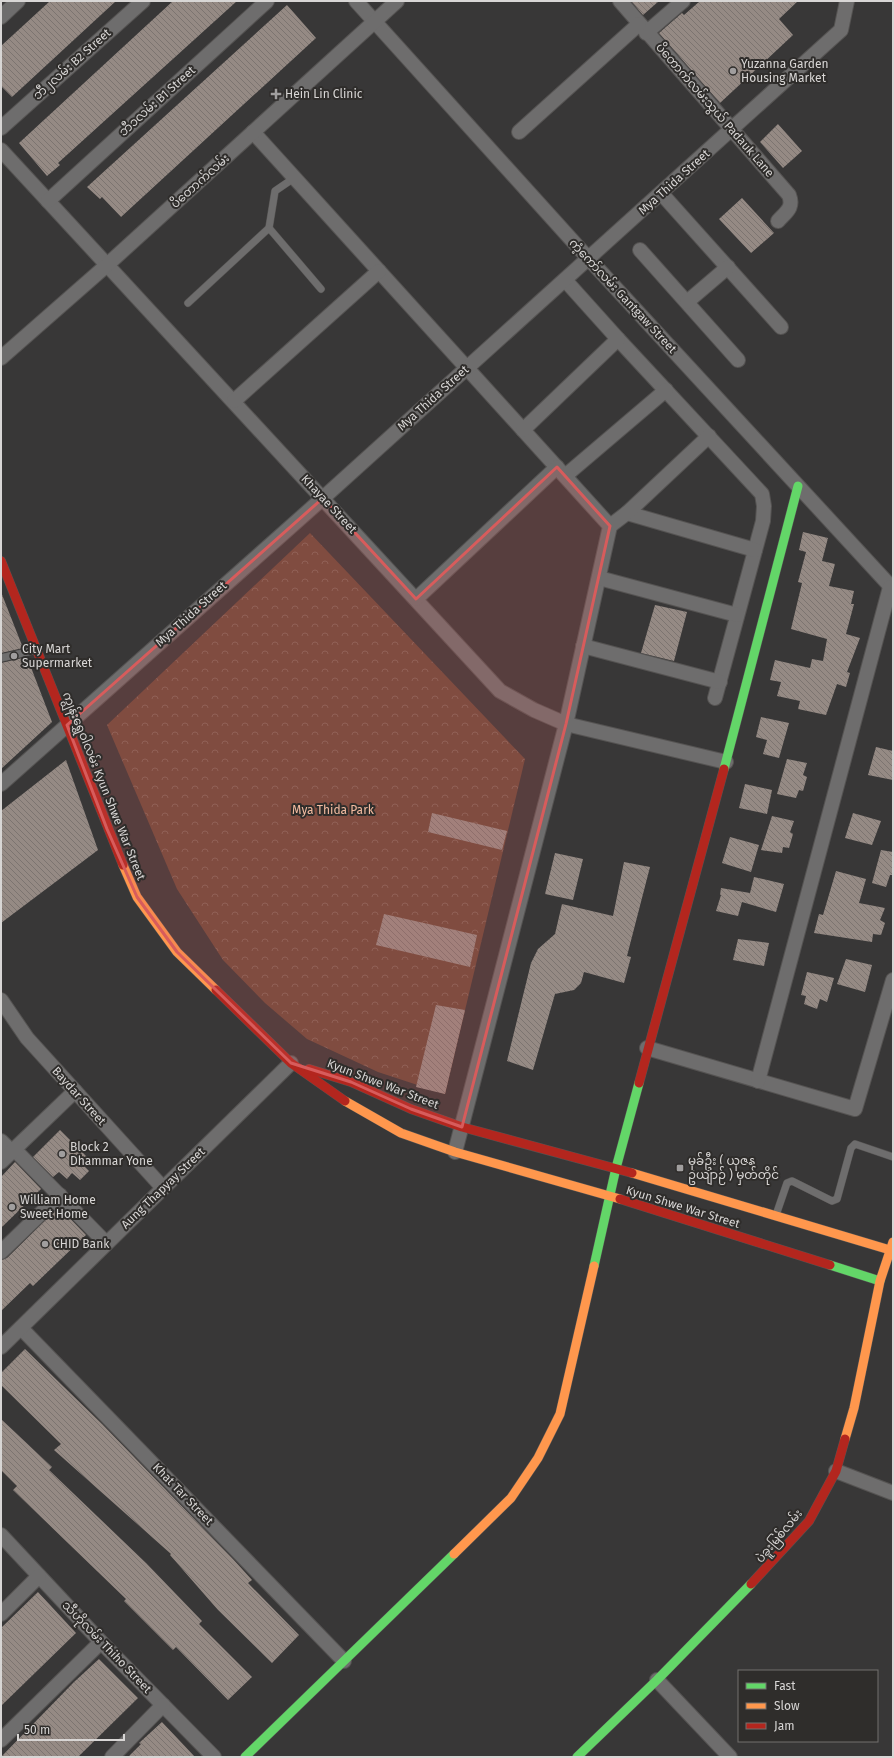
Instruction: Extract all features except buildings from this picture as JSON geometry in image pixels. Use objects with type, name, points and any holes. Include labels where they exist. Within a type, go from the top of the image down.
[{"type":"street","points":[[1,16],[18,1]]},
{"type":"street","name":"ဘီ၂လမ်း B2 Street","points":[[1,128],[143,1]]},
{"type":"street","name":"ဘီ၁လမ်း B1 Street","points":[[48,201],[266,1]]},
{"type":"street","name":"ကံ့ကော်လမ်း Gantgaw Street","points":[[356,1],[588,258],[892,588]]},
{"type":"street","name":"ပိတောက်လမ်း","points":[[1,358],[107,265],[397,1]]},
{"type":"street","name":"ပိတောက်လမ်းသွယ် Padauk Lane","points":[[620,1],[789,195],[792,203],[790,208],[778,221]]},
{"type":"street","points":[[519,132],[643,28],[683,1]]},
{"type":"street","name":"Mya Thida Street","points":[[1,784],[323,498],[841,30],[847,1]]},
{"type":"street","points":[[253,132],[610,526]]},
{"type":"street","name":"Khayae Street","points":[[1,150],[416,598],[500,691],[534,710],[566,724],[726,762]]},
{"type":"street","points":[[661,193],[781,327]]},
{"type":"street","points":[[640,250],[738,360]]},
{"type":"street","points":[[687,302],[728,267]]},
{"type":"street","points":[[234,401],[379,271]]},
{"type":"street","points":[[565,280],[762,494],[764,506],[763,520],[716,698]]},
{"type":"street","points":[[523,430],[618,339]]},
{"type":"street","points":[[416,598],[561,472],[666,390]]},
{"type":"street","points":[[455,1152],[566,724],[610,526],[627,513],[709,436]]},
{"type":"street","points":[[245,1757],[511,1498],[538,1458],[560,1414],[616,1168],[726,762],[798,486]]},
{"type":"street","points":[[627,513],[755,550]]},
{"type":"street","name":"ကျွန်းရွှေဝါလမ်း Kyun Shwe War Street","points":[[1,561],[67,725],[106,829],[137,897],[177,952],[291,1063]]},
{"type":"street","points":[[599,578],[737,615]]},
{"type":"street","points":[[758,1081],[892,588]]},
{"type":"street","points":[[584,646],[720,682]]},
{"type":"street","points":[[648,1048],[855,1109],[893,980]]},
{"type":"street","name":"Baydar Street","points":[[1,1000],[28,1038],[163,1188]]},
{"type":"street","name":"Kyun Shwe War Street","points":[[291,1063],[351,1082],[411,1109],[462,1127],[616,1168],[776,1216],[892,1246]]},
{"type":"street","name":"Kyun Shwe War Street","points":[[291,1063],[341,1099],[401,1133],[455,1152],[610,1196],[880,1281]]},
{"type":"street","name":"Aung Thapyay Street","points":[[1,1347],[291,1063]]},
{"type":"street","points":[[1,1162],[75,1091]]},
{"type":"street","points":[[1,1141],[106,1243]]},
{"type":"street","points":[[1,1252],[58,1197]]},
{"type":"street","name":"ပဲခူးမြစ်လမ်း","points":[[577,1757],[657,1680],[766,1570],[809,1521],[836,1471],[854,1408],[880,1281],[889,1268],[892,1246]]},
{"type":"street","name":"Khat Tar Street","points":[[21,1328],[344,1660]]},
{"type":"street","points":[[836,1471],[893,1493]]},
{"type":"street","name":"သီဟိုလမ်း Thiho Street","points":[[1,1535],[101,1642],[214,1757]]},
{"type":"street","points":[[1,1614],[39,1576]]},
{"type":"street","points":[[1,1740],[101,1642]]},
{"type":"street","points":[[657,1680],[730,1757]]},
{"type":"street","points":[[112,1757],[163,1705]]},
{"type":"lane","points":[[188,303],[269,228],[275,192],[294,178]]},
{"type":"lane","points":[[269,228],[321,289]]},
{"type":"lane","points":[[1,658],[36,650]]},
{"type":"lane","points":[[776,1216],[787,1184],[792,1182],[832,1201],[837,1199],[851,1148],[855,1144],[893,1157]]},
{"type":"highlighted area","points":[[557,467],[610,526],[566,724],[462,1127],[411,1109],[351,1082],[291,1063],[177,952],[137,897],[107,829],[67,725],[323,498],[416,599]]},
{"type":"green space","name":"Mya Thida Park","points":[[310,533],[525,759],[445,1094],[378,1072],[307,1039],[265,1003],[223,960],[177,889],[107,725]]},
{"type":"traffic: fast","points":[[724,769],[798,486]]},
{"type":"traffic: fast","points":[[594,1266],[616,1168],[639,1083]]},
{"type":"traffic: fast","points":[[830,1265],[880,1281]]},
{"type":"traffic: fast","points":[[245,1757],[454,1554]]},
{"type":"traffic: fast","points":[[577,1757],[657,1680],[751,1584]]},
{"type":"traffic: slow","points":[[123,865],[137,897],[177,952],[216,990]]},
{"type":"traffic: slow","points":[[345,1101],[401,1133],[455,1152],[620,1199]]},
{"type":"traffic: slow","points":[[632,1173],[890,1250]]},
{"type":"traffic: slow","points":[[845,1439],[854,1408],[880,1281],[893,1242]]},
{"type":"traffic: slow","points":[[454,1554],[511,1498],[538,1458],[560,1414],[594,1266]]},
{"type":"traffic: jam","points":[[1,561],[123,865]]},
{"type":"traffic: jam","points":[[639,1083],[724,769]]},
{"type":"traffic: jam","points":[[216,990],[291,1063],[345,1101]]},
{"type":"traffic: jam","points":[[309,1069],[351,1082],[411,1109],[462,1127],[632,1173]]},
{"type":"traffic: jam","points":[[620,1199],[830,1265]]},
{"type":"traffic: jam","points":[[751,1584],[809,1521],[836,1471],[845,1439]]},
{"type":"place","name":"Yuzanna Garden Housing Market","points":[[733,71]]},
{"type":"place","name":"Hein Lin Clinic","points":[[276,94]]},
{"type":"place","name":"City Mart Supermarket","points":[[14,656]]},
{"type":"place","name":"Block 2 Dhammar Yone","points":[[62,1154]]},
{"type":"place","name":"မုခ်ဦး ( ယုဇန ဥယျာဉ် ) မှတ်တိုင်","points":[[680,1168]]},
{"type":"place","name":"William Home Sweet Home","points":[[12,1207]]},
{"type":"place","name":"CHID Bank","points":[[45,1244]]}]
